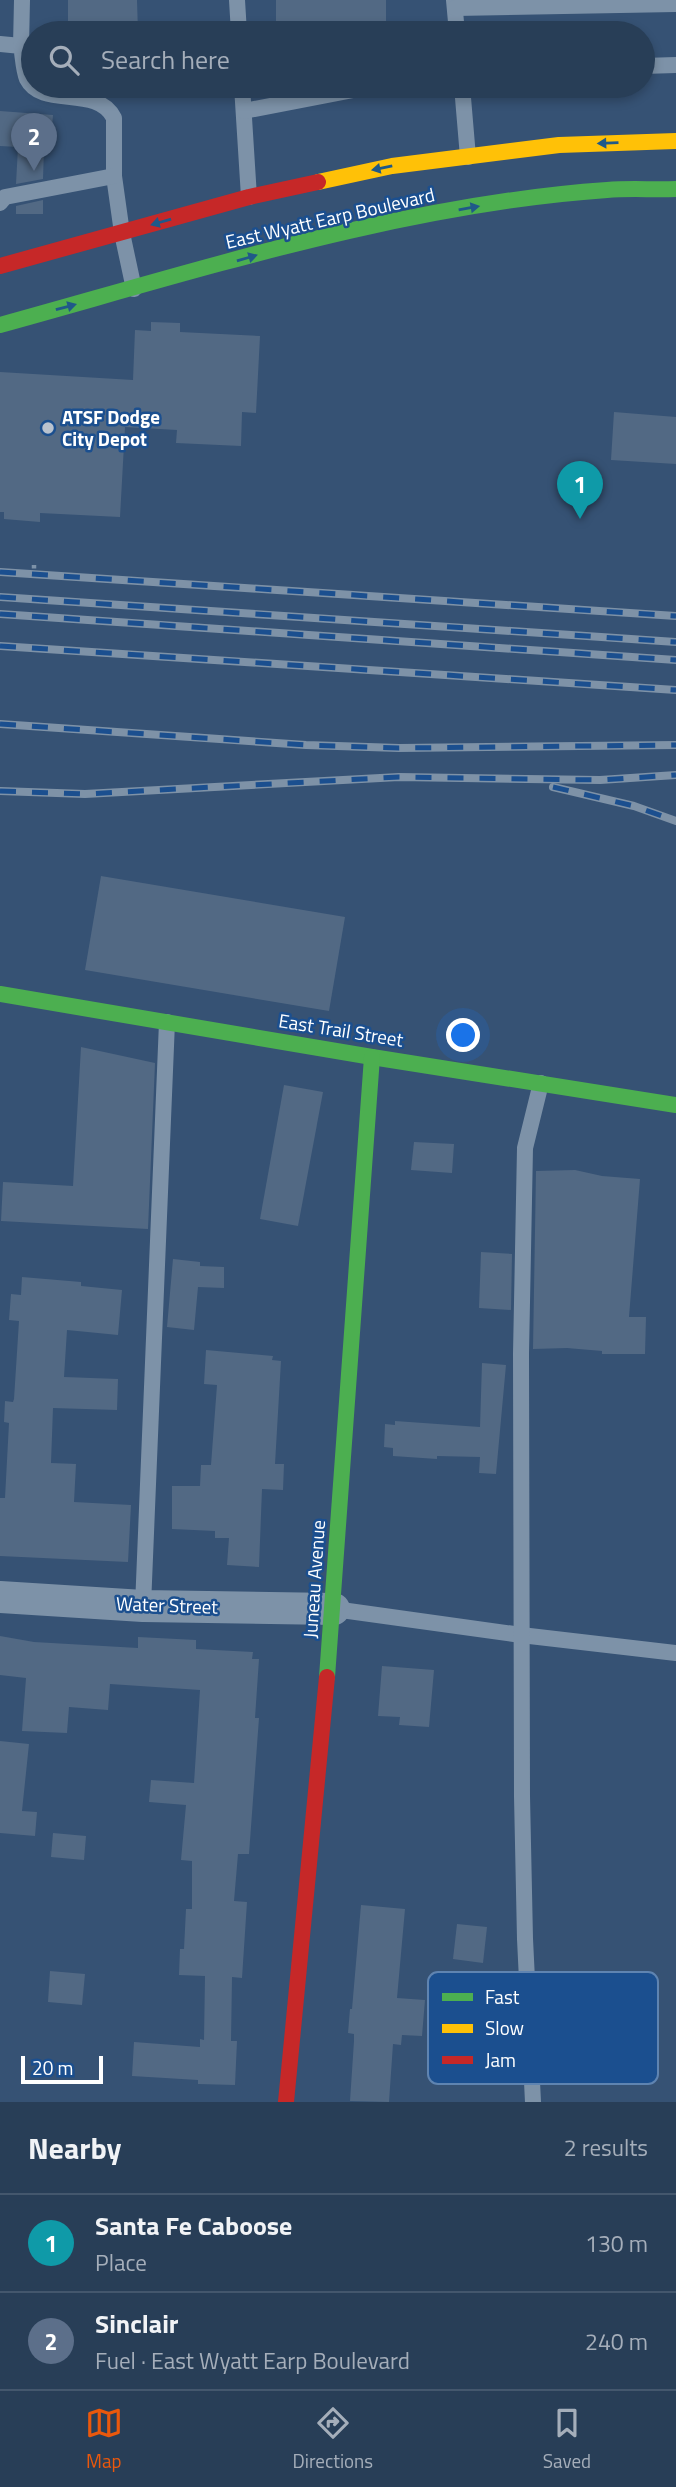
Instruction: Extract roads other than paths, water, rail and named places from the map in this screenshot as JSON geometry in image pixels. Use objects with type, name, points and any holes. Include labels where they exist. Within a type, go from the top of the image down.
[{"type":"main road","name":"East Wyatt Earp Boulevard","points":[[1,261],[122,233],[249,197],[392,166],[559,145],[676,141]]},
{"type":"main road","name":"East Wyatt Earp Boulevard","points":[[0,325],[381,223],[598,191],[676,189]]},
{"type":"main road","name":"East Trail Street","points":[[0,994],[676,1105]]},
{"type":"main road","name":"Juneau Avenue","points":[[286,2102],[334,1609],[372,1057]]},
{"type":"street","name":"Water Street","points":[[0,1597],[143,1606],[334,1609]]},
{"type":"lane","points":[[22,0],[22,21]]},
{"type":"lane","points":[[237,0],[238,21]]},
{"type":"lane","points":[[454,4],[676,4]]},
{"type":"lane","points":[[0,44],[21,46]]},
{"type":"lane","points":[[655,66],[676,65]]},
{"type":"lane","points":[[78,98],[95,101],[111,111],[114,118],[114,176],[134,289]]},
{"type":"lane","points":[[243,98],[249,197]]},
{"type":"lane","points":[[244,111],[312,98]]},
{"type":"lane","points":[[463,98],[468,157]]},
{"type":"lane","points":[[0,203],[5,197],[114,176]]},
{"type":"lane","points":[[143,1606],[167,1023]]},
{"type":"lane","points":[[527,1972],[521,1635],[521,1354],[525,1148],[541,1083]]},
{"type":"lane","points":[[334,1609],[676,1653]]},
{"type":"lane","points":[[532,2084],[533,2102]]},
{"type":"railway","points":[[0,572],[676,616]]},
{"type":"railway","points":[[0,597],[676,642]]},
{"type":"railway","points":[[0,614],[676,660]]},
{"type":"railway","points":[[0,646],[676,690]]},
{"type":"railway","points":[[0,724],[306,745],[399,748],[676,745]]},
{"type":"railway","points":[[0,791],[85,794],[399,777],[600,780],[676,775]]},
{"type":"railway","points":[[553,787],[634,806],[676,821]]},
{"type":"place","name":"Sinclair","points":[[34,171]]},
{"type":"place","name":"ATSF Dodge City Depot","points":[[48,428]]},
{"type":"place","name":"Santa Fe Caboose","points":[[580,519]]}]
